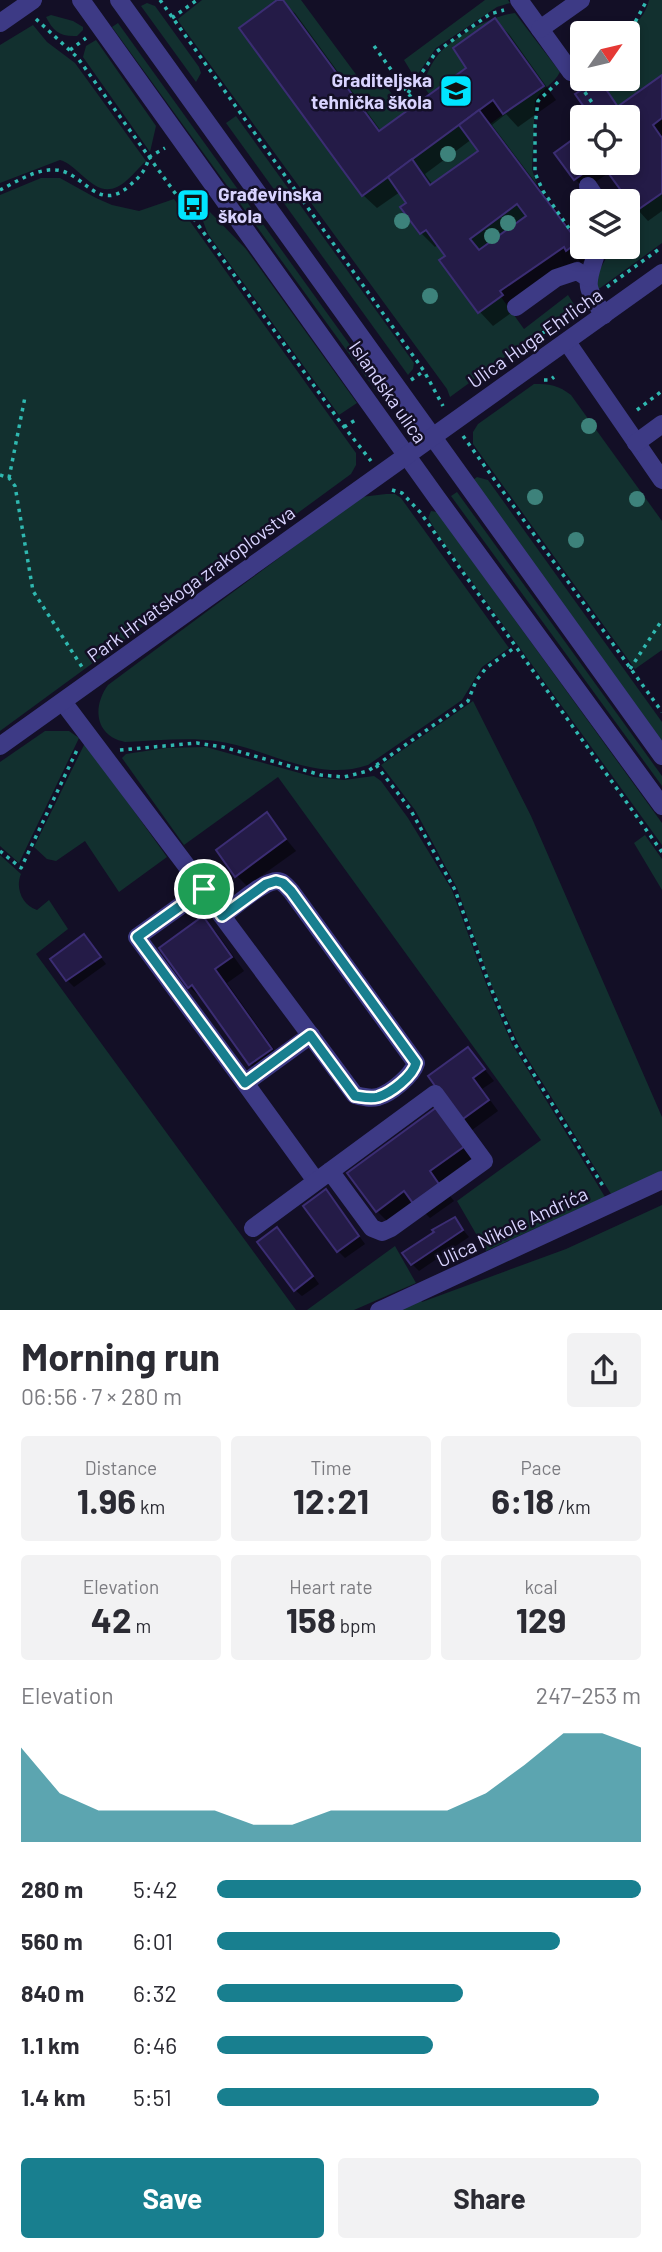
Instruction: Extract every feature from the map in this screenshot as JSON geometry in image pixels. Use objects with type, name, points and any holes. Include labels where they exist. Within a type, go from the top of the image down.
[{"type":"street","name":"Islandska ulica","points":[[81,0],[662,806]]},
{"type":"street","name":"Islandska ulica","points":[[119,0],[662,756]]},
{"type":"street","points":[[540,29],[582,0]]},
{"type":"street","points":[[521,3],[570,71]]},
{"type":"street","points":[[0,23],[33,8]]},
{"type":"street","points":[[583,274],[591,259]]},
{"type":"street","name":"Ulica Huga Ehrlicha","points":[[407,455],[662,273]]},
{"type":"street","points":[[583,274],[592,297],[604,315]]},
{"type":"street","points":[[516,307],[556,278],[583,274]]},
{"type":"street","points":[[567,342],[662,480]]},
{"type":"street","points":[[636,443],[662,424]]},
{"type":"street","name":"Park Hrvatskoga zrakoplovstva","points":[[0,746],[407,455]]},
{"type":"street","points":[[63,702],[355,1096],[380,1096],[406,1078],[415,1068],[416,1063],[397,1035],[283,883],[276,881],[266,884],[222,916]]},
{"type":"street","points":[[204,889],[137,937],[245,1083],[323,1176],[372,1228],[382,1232],[391,1228],[484,1161],[435,1094],[323,1176],[253,1228]]},
{"type":"street","points":[[245,1083],[310,1035]]},
{"type":"street","name":"Ulica Nikole Andrića","points":[[381,1310],[662,1180]]},
{"type":"path","points":[[160,0],[424,371],[441,404]]},
{"type":"path","points":[[172,18],[197,0]]},
{"type":"path","points":[[635,21],[647,0]]},
{"type":"path","points":[[408,93],[436,52],[490,14],[521,3]]},
{"type":"path","points":[[33,8],[42,27],[70,50],[83,66],[366,454]]},
{"type":"path","points":[[70,50],[89,36]]},
{"type":"path","points":[[374,46],[416,104]]},
{"type":"path","points":[[570,73],[538,101],[535,173],[543,191],[580,242],[583,274]]},
{"type":"path","points":[[0,190],[31,175],[53,170],[66,172],[91,190],[108,197],[120,194],[146,172],[149,158],[162,148]]},
{"type":"path","points":[[526,345],[662,247]]},
{"type":"path","points":[[412,380],[424,371]]},
{"type":"path","points":[[635,411],[662,391]]},
{"type":"path","points":[[9,478],[25,397]]},
{"type":"path","points":[[438,400],[449,400]]},
{"type":"path","points":[[344,427],[364,414]]},
{"type":"path","points":[[462,434],[662,712]]},
{"type":"path","points":[[0,475],[9,478],[15,486],[33,591],[86,672]]},
{"type":"path","points":[[391,489],[402,493],[420,512],[662,852]]},
{"type":"path","points":[[630,669],[662,620]]},
{"type":"path","points":[[101,753],[142,746],[197,743],[223,747],[321,775],[344,777],[368,771],[468,701],[476,681],[486,668],[515,648]]},
{"type":"path","points":[[0,851],[21,868],[86,732]]},
{"type":"path","points":[[376,765],[410,809],[455,890],[490,986],[515,1044],[614,1203]]},
{"type":"green space","points":[[202,0],[277,0],[239,28],[363,196],[388,177],[406,203],[400,207],[419,234],[426,230],[445,256],[440,261],[478,313],[501,297],[524,329],[568,295],[575,306],[450,397],[447,389],[179,22],[178,19]]},
{"type":"green space","points":[[283,0],[301,0],[366,88],[380,78],[405,112],[379,131]]},
{"type":"green space","points":[[485,0],[508,0],[510,3],[497,7],[436,48],[415,78],[404,60]]},
{"type":"green space","points":[[649,0],[662,0],[662,75],[640,91],[640,21],[638,21]]},
{"type":"green space","points":[[147,3],[155,6],[199,67],[201,73],[196,82],[141,6]]},
{"type":"green space","points":[[515,13],[560,72],[535,101],[532,169],[537,186],[490,124],[544,85],[495,18]]},
{"type":"green space","points":[[51,15],[73,21],[83,27],[83,30],[77,36],[62,34],[54,29],[46,17]]},
{"type":"green space","points":[[494,18],[453,48],[466,68],[429,94],[422,84],[438,55],[463,34]]},
{"type":"green space","points":[[118,23],[381,388],[376,391],[112,27]]},
{"type":"green space","points":[[33,25],[47,42],[75,63],[146,161],[121,185],[109,189],[101,188],[60,160],[0,183],[0,45]]},
{"type":"green space","points":[[96,40],[156,126],[150,152],[83,57],[86,46]]},
{"type":"green space","points":[[607,91],[640,91],[621,105],[617,105]]},
{"type":"green space","points":[[236,116],[414,363],[408,375],[226,123]]},
{"type":"green space","points":[[459,125],[478,151],[430,185],[412,159]]},
{"type":"green space","points":[[41,178],[60,178],[112,205],[139,211],[174,199],[356,453],[356,465],[351,474],[0,731],[0,195]]},
{"type":"green space","points":[[662,193],[662,243],[640,259],[640,209]]},
{"type":"green space","points":[[517,204],[526,216],[479,250],[470,239]]},
{"type":"green space","points":[[208,210],[246,249],[357,403],[339,415],[208,234],[201,216]]},
{"type":"green space","points":[[606,259],[640,259],[596,291],[596,277]]},
{"type":"green space","points":[[534,384],[554,386],[571,395],[662,521],[662,650],[635,669],[473,444],[473,432],[478,424]]},
{"type":"green space","points":[[477,477],[488,480],[662,722],[662,741],[473,480]]},
{"type":"green space","points":[[457,492],[662,776],[662,786],[451,496]]},
{"type":"green space","points":[[395,494],[401,498],[509,648],[482,667],[462,700],[368,765],[348,769],[310,767],[216,741],[182,739],[125,742],[107,734],[99,720],[98,711],[108,685],[361,497]]},
{"type":"green space","points":[[431,511],[437,512],[662,823],[662,845],[439,536],[428,518]]},
{"type":"green space","points":[[473,701],[531,816],[662,1117],[662,1171],[611,1194],[518,1043],[491,984],[457,888],[415,810],[381,765]]},
{"type":"green space","points":[[45,731],[69,731],[79,738],[19,863],[0,846],[0,762]]},
{"type":"green space","points":[[85,743],[167,857],[119,892],[85,841],[56,861],[47,859],[34,847]]},
{"type":"green space","points":[[206,747],[314,777],[344,780],[374,776],[381,781],[408,818],[452,890],[487,986],[512,1044],[605,1197],[486,1251],[457,1201],[541,1140],[278,777],[184,845],[122,758],[126,754],[165,748]]},
{"type":"green space","points":[[645,835],[662,859],[662,890],[634,843]]},
{"type":"green space","points":[[0,855],[21,874],[19,890],[27,904],[37,910],[49,900],[68,929],[36,954],[296,1310],[0,1310]]},
{"type":"green space","points":[[662,1205],[662,1310],[393,1310],[420,1298],[422,1302],[566,1249]]},
{"type":"green space","points":[[395,1246],[416,1283],[354,1310],[307,1310]]},
{"type":"building","points":[[277,0],[283,0],[379,131],[466,68],[453,48],[495,18],[544,86],[503,114],[493,100],[362,196],[239,28]]},
{"type":"building","points":[[662,75],[662,118],[653,125],[662,138],[662,193],[640,208],[640,189],[620,189],[610,175],[640,175],[640,105],[620,105]]},
{"type":"building","points":[[580,91],[607,91],[617,105],[583,105],[575,94]]},
{"type":"building","points":[[479,110],[570,231],[570,248],[566,251],[564,247],[500,291],[503,295],[478,313],[439,260],[445,256],[426,230],[420,234],[400,207],[406,203],[388,177],[412,159],[430,185],[478,151],[459,125]],"holes":[[[517,204],[526,216],[479,250],[470,239]]]},
{"type":"building","points":[[570,141],[570,175],[554,153]]},
{"type":"building","points":[[267,812],[286,839],[235,877],[216,850]]},
{"type":"building","points":[[203,916],[232,957],[215,969],[272,1049],[249,1065],[192,985],[188,988],[159,948]]},
{"type":"building","points":[[84,934],[101,957],[66,981],[50,959]]},
{"type":"building","points":[[468,1047],[485,1069],[473,1078],[489,1100],[460,1121],[428,1076]]},
{"type":"building","points":[[437,1107],[465,1146],[430,1171],[441,1187],[415,1206],[404,1191],[376,1212],[347,1173]]},
{"type":"building","points":[[326,1189],[359,1236],[337,1252],[303,1206]]},
{"type":"building","points":[[455,1217],[463,1230],[411,1265],[402,1253],[434,1232],[432,1230]]},
{"type":"building","points":[[277,1227],[313,1276],[294,1291],[257,1242]]},
{"type":"place","name":"Graditeljska tehnička škola","points":[[456,91]]},
{"type":"place","name":"Građevinska škola","points":[[193,205]]},
{"type":"route","points":[[276,881],[283,883],[397,1035],[416,1063],[415,1068],[406,1078],[380,1096],[355,1096],[310,1035],[245,1083],[137,937],[204,889],[222,916],[266,884],[276,881]]}]
